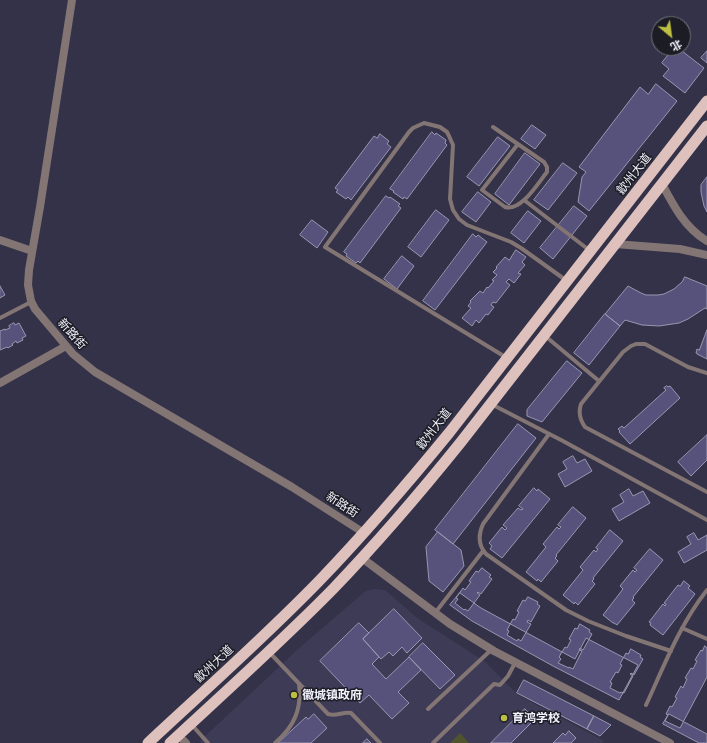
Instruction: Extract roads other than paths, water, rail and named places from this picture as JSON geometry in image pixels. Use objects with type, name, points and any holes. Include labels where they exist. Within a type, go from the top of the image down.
[{"type":"highway","name":"歙州大道","points":[[148,743],[292,608],[364,533],[417,472],[707,101]]},
{"type":"highway","points":[[178,740],[191,724],[313,609],[362,558],[429,482],[707,126]]},
{"type":"street","name":"新路街","points":[[72,0],[28,278],[29,293],[35,309],[73,354],[95,372],[292,487],[364,533]]},
{"type":"street","points":[[662,184],[679,214],[693,230],[707,241]]},
{"type":"street","points":[[0,240],[32,250]]},
{"type":"street","points":[[615,244],[680,248],[707,255]]},
{"type":"street","points":[[0,383],[66,346]]},
{"type":"street","points":[[362,558],[467,635],[515,663],[670,743]]},
{"type":"lane","points":[[507,358],[325,247],[409,132],[413,128],[424,123],[440,127],[449,136],[453,145],[450,199],[453,210],[459,220],[467,225],[511,242],[567,281]]},
{"type":"lane","points":[[493,128],[518,144],[544,162],[548,169],[524,200],[515,207],[507,208],[482,190],[518,144]]},
{"type":"lane","points":[[524,200],[590,251]]},
{"type":"lane","points":[[0,318],[31,301]]},
{"type":"lane","points":[[544,335],[599,381]]},
{"type":"lane","points":[[707,373],[688,367],[645,344],[640,343],[631,346],[626,348],[581,404],[579,416],[585,427],[707,492]]},
{"type":"lane","points":[[491,403],[707,520]]},
{"type":"lane","points":[[548,434],[483,524],[479,538],[483,551],[566,610],[626,636],[671,651]]},
{"type":"lane","points":[[435,613],[483,551]]},
{"type":"lane","points":[[646,705],[682,628],[707,590]]},
{"type":"lane","points":[[682,628],[707,639]]},
{"type":"lane","points":[[428,710],[491,649]]},
{"type":"lane","points":[[268,652],[328,714],[336,715],[345,712],[351,713],[380,743]]},
{"type":"lane","points":[[433,743],[494,684],[500,685],[508,676],[515,663]]},
{"type":"lane","points":[[275,743],[288,730],[299,708],[299,684]]},
{"type":"lane","points":[[191,724],[208,743]]},
{"type":"place","name":"徽城镇政府","points":[[294,695]]},
{"type":"place","name":"育鸿学校","points":[[504,718]]}]
